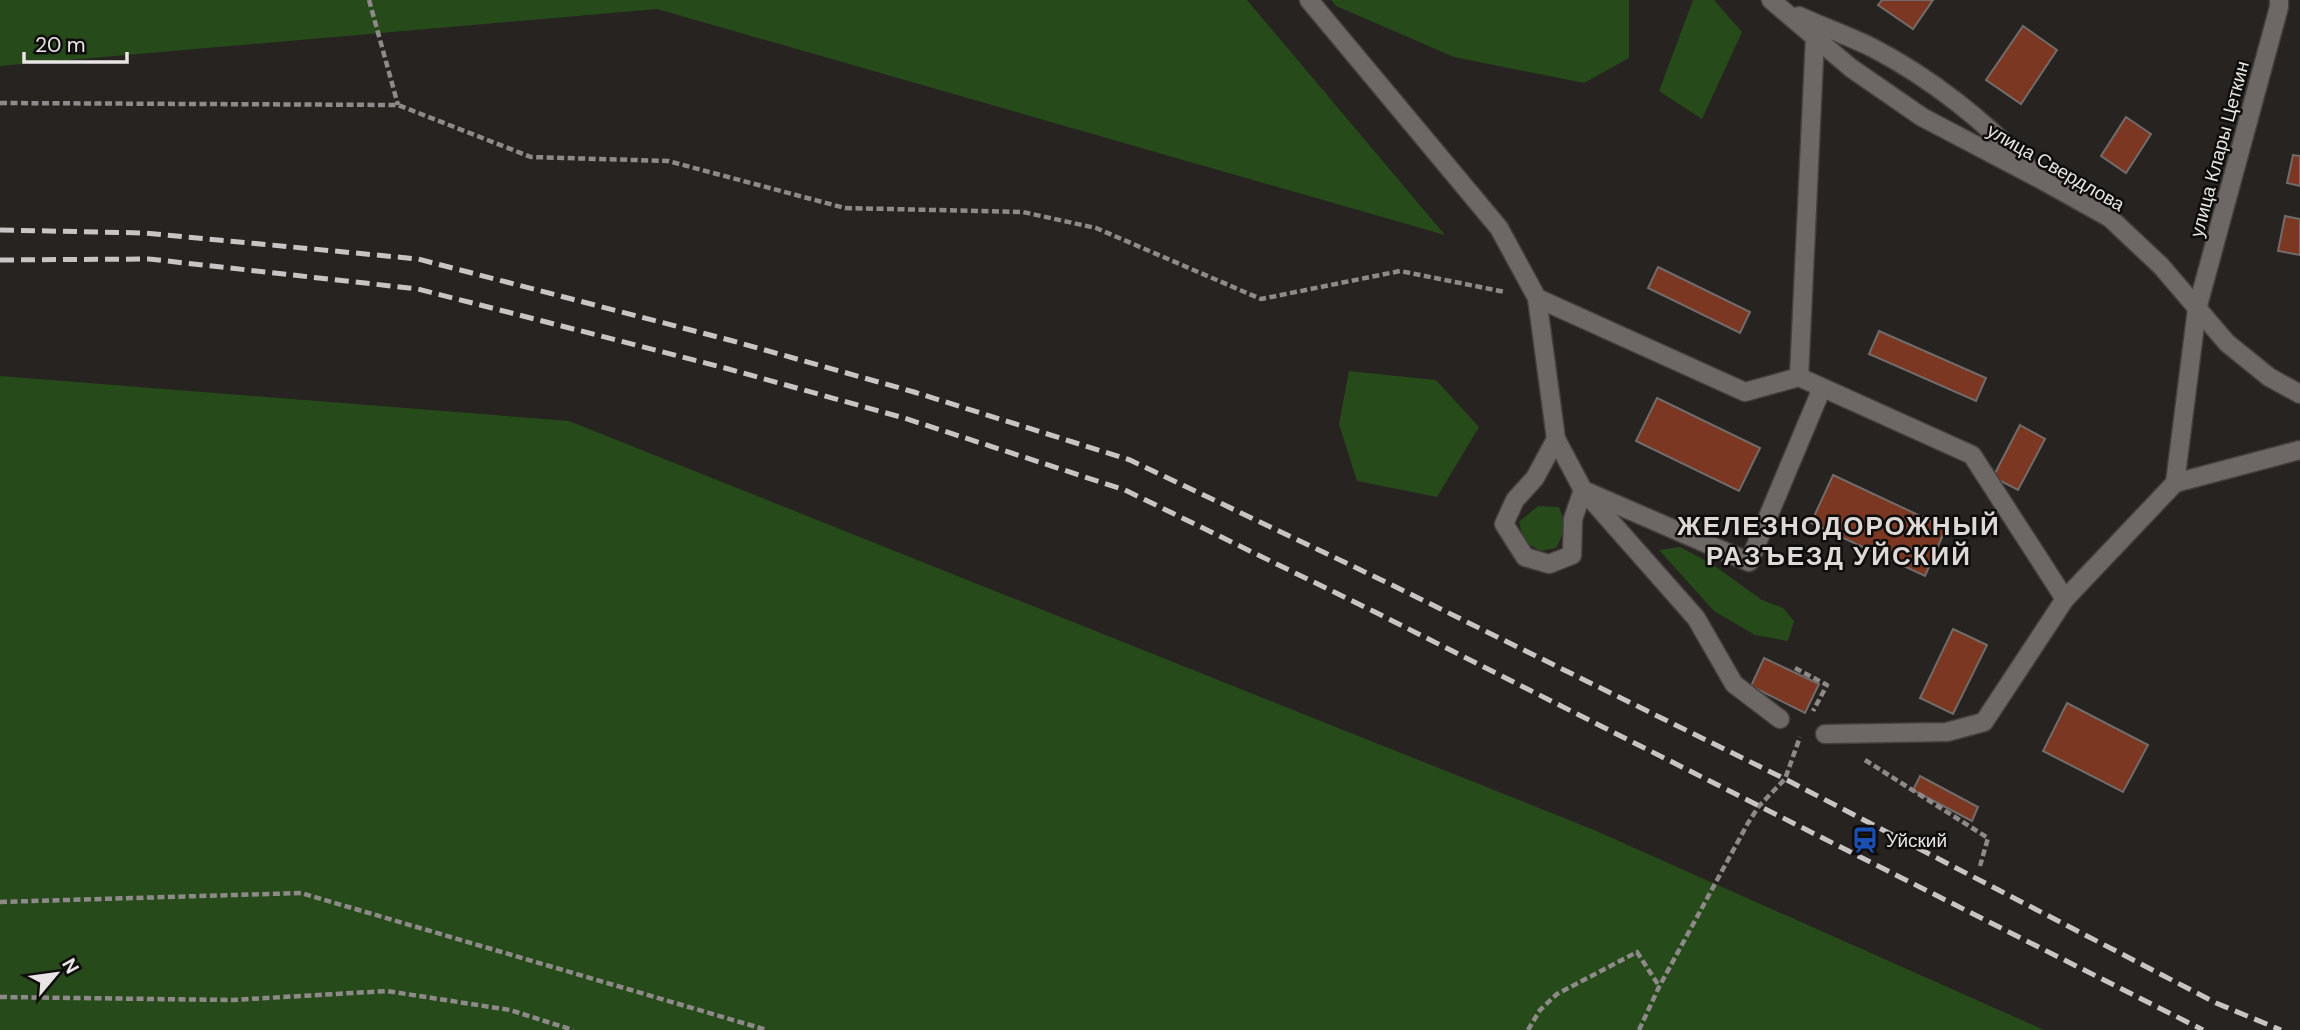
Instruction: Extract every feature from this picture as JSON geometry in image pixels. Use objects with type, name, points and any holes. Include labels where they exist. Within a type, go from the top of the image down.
[{"type":"street","points":[[1309,0],[1499,229],[1537,298],[1556,439],[1583,490],[1696,618],[1734,684],[1780,719]]},
{"type":"street","name":"улица Свердлова","points":[[1771,0],[1851,68],[1922,117],[2110,218],[2161,266],[2227,343],[2269,377],[2300,394]]},
{"type":"street","name":"улица Клары Цеткин","points":[[2175,483],[2197,309],[2279,0]]},
{"type":"street","points":[[1786,11],[1873,48],[1933,85],[2002,139],[2040,179]]},
{"type":"street","points":[[1798,377],[1815,37]]},
{"type":"street","points":[[1537,298],[1745,392],[1798,377],[1972,455],[2066,599]]},
{"type":"street","points":[[1583,490],[1749,562],[1822,388]]},
{"type":"street","points":[[1556,439],[1535,478],[1515,500],[1504,524],[1525,557],[1549,564],[1572,555],[1573,519],[1583,490]]},
{"type":"street","points":[[1825,734],[1947,732],[1984,722],[2066,599],[2175,483],[2300,450]]},
{"type":"path","points":[[369,0],[398,105]]},
{"type":"path","points":[[0,103],[398,105],[531,157],[668,161],[845,208],[1035,214],[1096,228],[1261,299],[1400,271],[1537,298]]},
{"type":"path","points":[[1795,667],[1827,685],[1810,715]]},
{"type":"path","points":[[1639,1030],[1659,986],[1748,823],[1759,806],[1785,779],[1801,734]]},
{"type":"path","points":[[1863,758],[1988,838],[1980,866]]},
{"type":"path","points":[[0,902],[301,893],[767,1030]]},
{"type":"path","points":[[1528,1030],[1540,1010],[1557,994],[1637,952],[1659,986]]},
{"type":"path","points":[[0,997],[232,1000],[387,990],[510,1010],[573,1030]]},
{"type":"green space","points":[[0,0],[1247,0],[1445,235],[657,9],[0,66]]},
{"type":"green space","points":[[1331,0],[1629,0],[1629,58],[1584,83],[1454,57],[1336,6]]},
{"type":"green space","points":[[1693,0],[1714,0],[1742,32],[1702,119],[1659,91]]},
{"type":"green space","points":[[1349,371],[1436,380],[1479,427],[1437,497],[1357,481],[1339,424]]},
{"type":"green space","points":[[0,376],[569,421],[1594,830],[2044,1030],[0,1030]]},
{"type":"green space","points":[[1538,506],[1559,507],[1563,528],[1556,548],[1540,551],[1524,541],[1519,522]]},
{"type":"green space","points":[[1680,547],[1712,564],[1762,600],[1783,608],[1794,621],[1788,641],[1755,635],[1714,611],[1659,550]]},
{"type":"building","points":[[1882,0],[1933,0],[1913,29],[1878,5]]},
{"type":"building","points":[[2023,26],[2057,50],[2021,104],[1986,80]]},
{"type":"building","points":[[2126,117],[2151,134],[2126,173],[2101,156]]},
{"type":"building","points":[[2293,155],[2300,156],[2300,186],[2287,183]]},
{"type":"building","points":[[2285,216],[2300,219],[2300,255],[2278,251]]},
{"type":"building","points":[[1658,267],[1750,312],[1740,333],[1648,288]]},
{"type":"building","points":[[1879,331],[1986,378],[1976,401],[1869,354]]},
{"type":"building","points":[[1657,398],[1760,448],[1739,491],[1636,441]]},
{"type":"building","points":[[2020,425],[2045,439],[2018,490],[1993,477]]},
{"type":"building","points":[[1833,475],[1946,528],[1925,576],[1811,523]]},
{"type":"building","points":[[1953,629],[1987,645],[1953,714],[1920,698]]},
{"type":"building","points":[[1764,658],[1819,684],[1805,713],[1751,686]]},
{"type":"building","points":[[2067,703],[2148,745],[2123,792],[2043,751]]},
{"type":"building","points":[[1920,776],[1978,807],[1972,821],[1913,790]]},
{"type":"railway","points":[[0,230],[145,233],[418,259],[733,341],[914,392],[1130,460],[1388,583],[1785,779],[2216,1003],[2281,1030]]},
{"type":"railway","points":[[0,260],[149,259],[418,289],[725,368],[904,418],[1125,490],[1375,612],[2203,1030]]},
{"type":"place","name":"Уйский","points":[[1865,840]]},
{"type":"district","name":"ЖЕЛЕЗНОДОРОЖНЫЙ РАЗЪЕЗД УЙСКИЙ","points":[[1839,541]]}]
